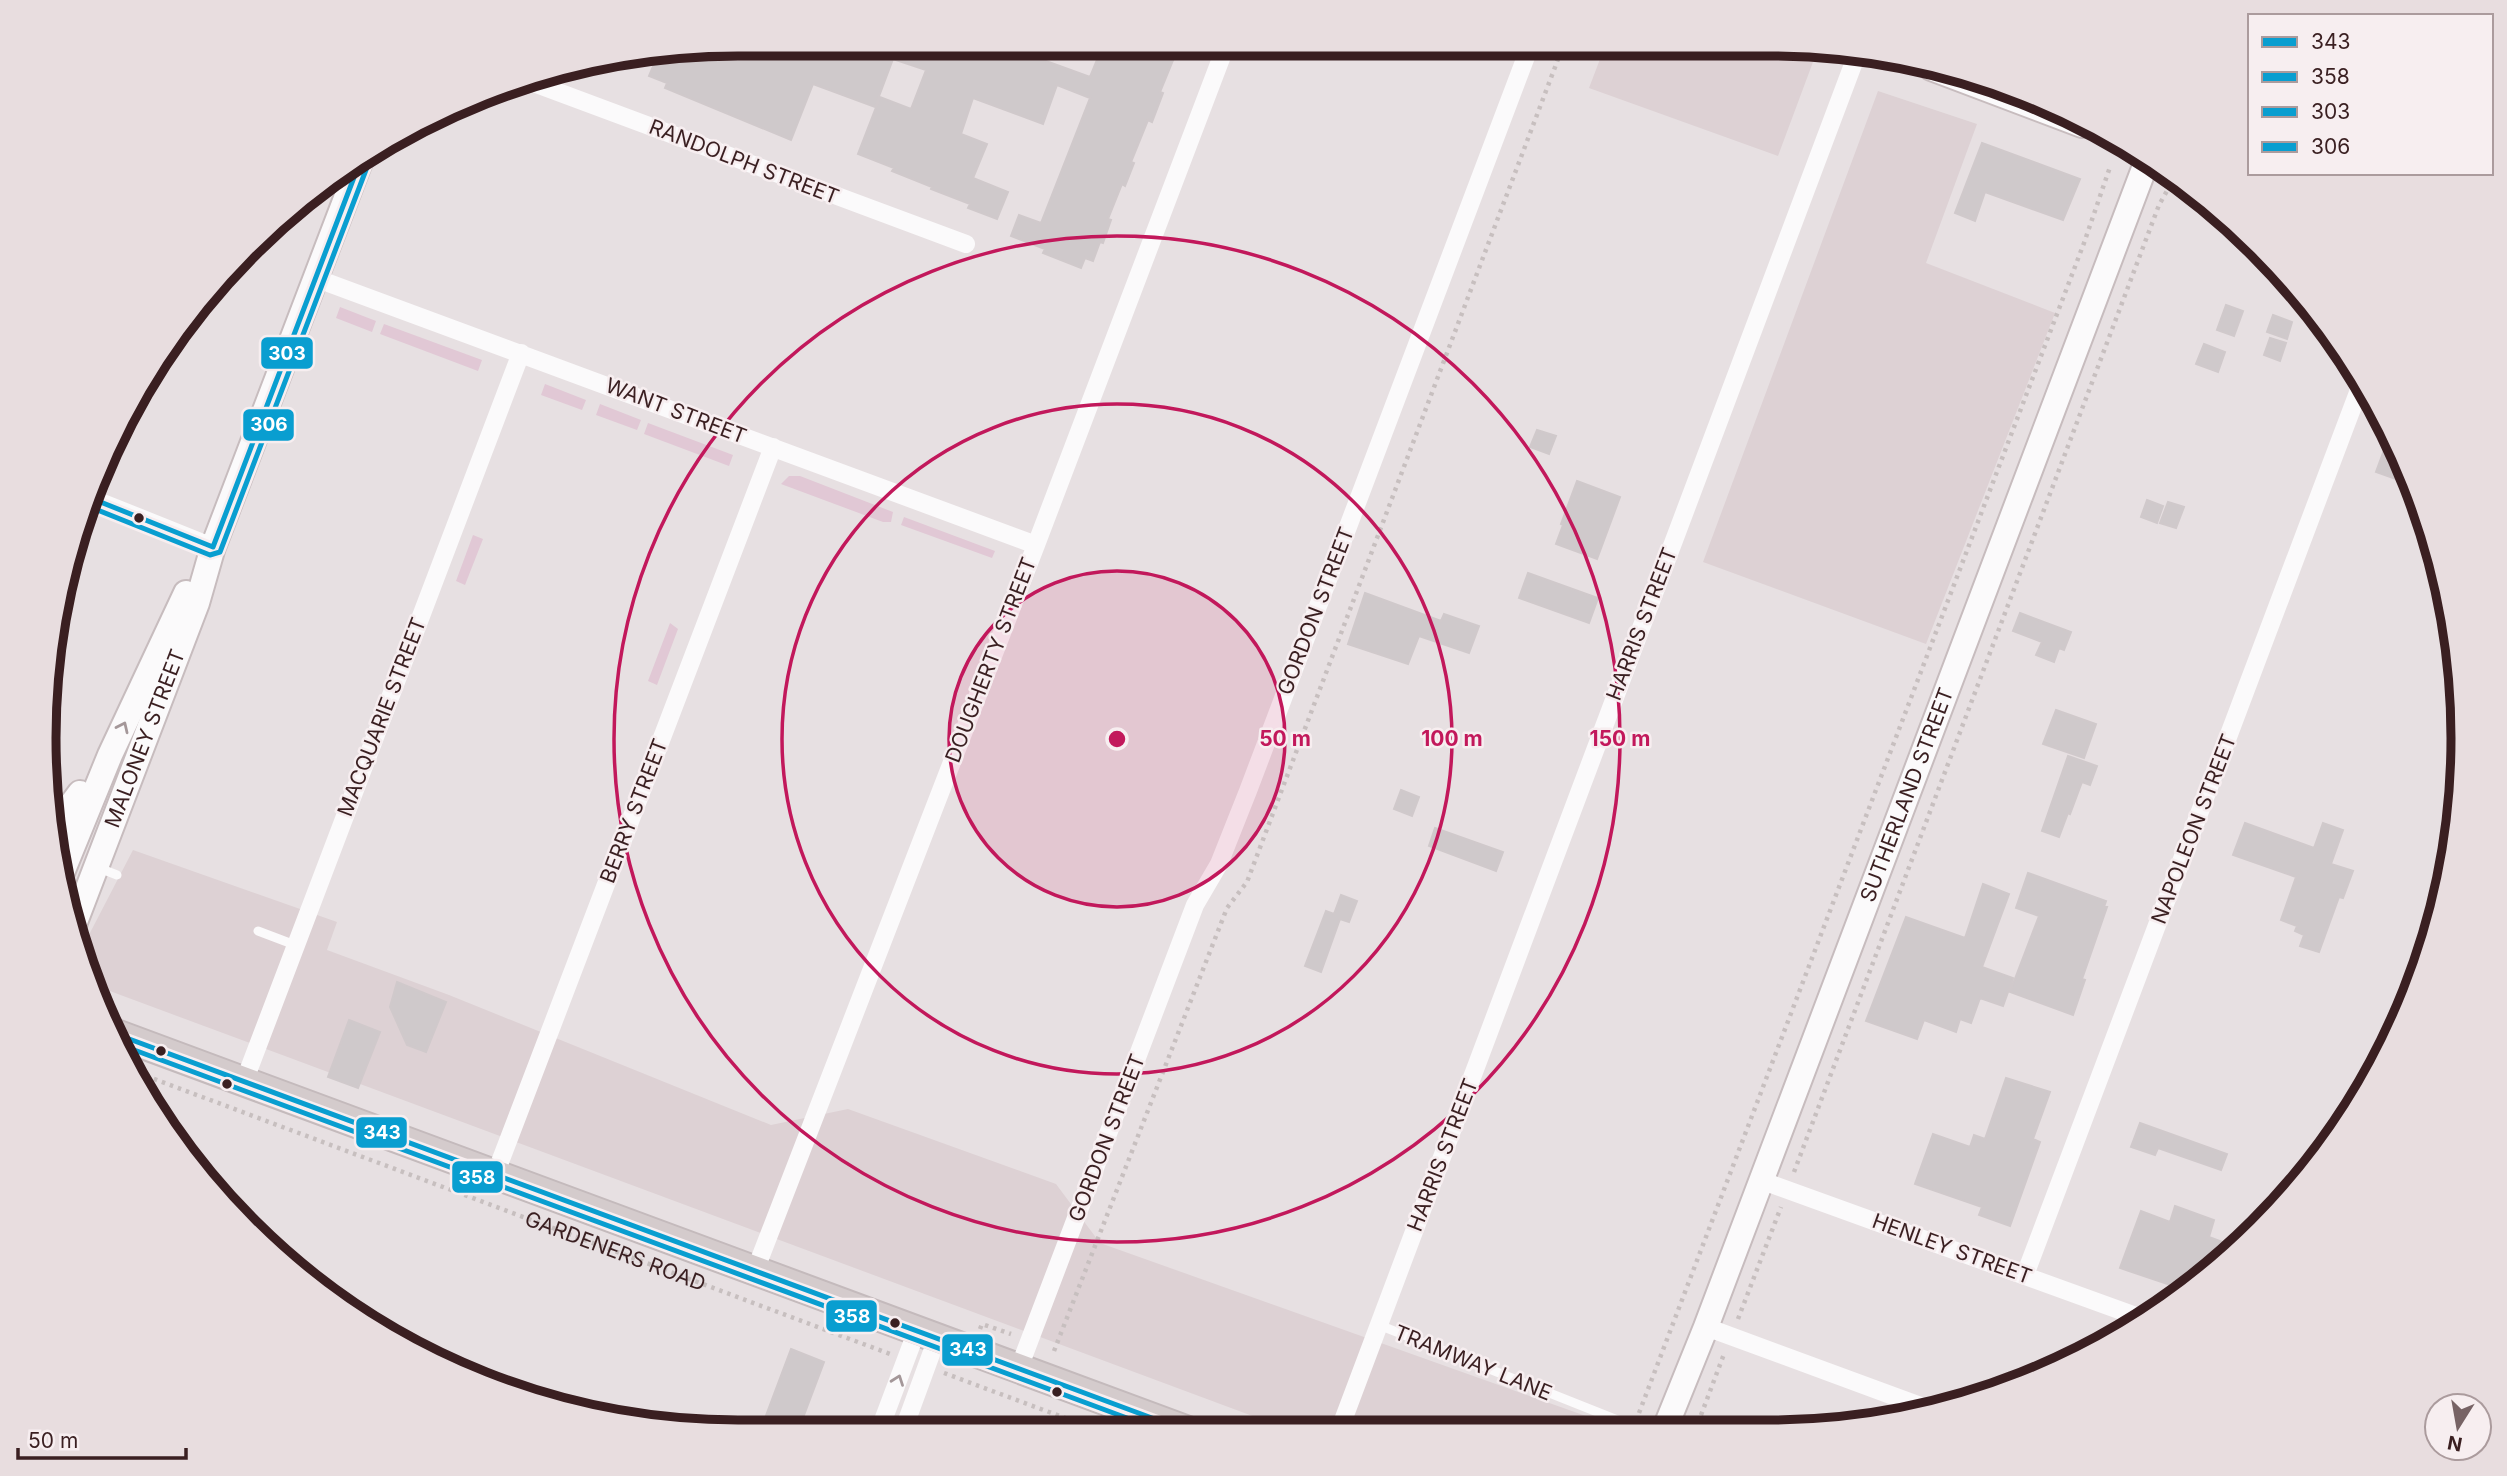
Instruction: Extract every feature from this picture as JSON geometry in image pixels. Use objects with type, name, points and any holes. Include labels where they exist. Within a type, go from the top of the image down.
[{"type":"main road","name":"GARDENERS ROAD","points":[[125,1037],[1158,1420]]},
{"type":"street","name":"DOUGHERTY STREET","points":[[755,1271],[1037,545],[1223,56]]},
{"type":"street","name":"GORDON STREET","points":[[1019,1368],[1195,905],[1219,864],[1243,803],[1526,56]]},
{"type":"street","name":"HARRIS STREET","points":[[1343,1420],[1854,62]]},
{"type":"street","name":"RANDOLPH STREET","points":[[540,85],[966,244]]},
{"type":"street","name":"SUTHERLAND STREET","points":[[1668,1420],[2144,168]]},
{"type":"street","name":"MALONEY STREET","points":[[80,917],[107,871],[197,603],[213,547],[356,174]]},
{"type":"street","name":"WANT STREET","points":[[316,278],[1037,545]]},
{"type":"street","name":"MACQUARIE STREET","points":[[244,1082],[521,353]]},
{"type":"street","name":"NAPOLEON STREET","points":[[2025,1275],[2358,393]]},
{"type":"street","name":"BERRY STREET","points":[[495,1175],[773,447]]},
{"type":"street","points":[[99,501],[213,547]]},
{"type":"street","name":"MALONEY STREET","points":[[67,860],[110,754],[183,598],[213,547]]},
{"type":"street","points":[[62,825],[71,806],[110,754]]},
{"type":"street","name":"HENLEY STREET","points":[[1760,1180],[2133,1315]]},
{"type":"street","points":[[1706,1327],[1915,1404]]},
{"type":"street","points":[[883,1420],[905,1360],[927,1334]]},
{"type":"street","points":[[907,1420],[926,1367],[927,1334]]},
{"type":"lane","points":[[258,930],[295,945]]},
{"type":"lane","name":"TRAMWAY LANE","points":[[1379,1325],[1619,1420]]},
{"type":"path","name":"GORDON STREET","points":[[1054,1350],[1227,908],[1247,882],[1559,56]]},
{"type":"path","name":"SUTHERLAND STREET","points":[[1636,1420],[1915,681],[2084,243],[2110,167]]},
{"type":"path","name":"SUTHERLAND STREET","points":[[1699,1420],[2158,205],[2168,189]]},
{"type":"path","name":"GARDENERS ROAD","points":[[145,1076],[905,1360]]},
{"type":"path","points":[[982,1324],[1030,1341]]},
{"type":"path","points":[[926,1367],[1070,1420]]},
{"type":"shaded area","points":[[1601,56],[1799,57],[1813,62],[1778,156],[1589,88]]},
{"type":"shaded area","points":[[1878,91],[1977,124],[1926,263],[2055,313],[1926,644],[1703,562]]},
{"type":"shaded area","points":[[340,307],[376,321],[372,332],[336,318]]},
{"type":"shaded area","points":[[384,324],[482,360],[478,371],[380,334]]},
{"type":"shaded area","points":[[545,384],[586,400],[582,410],[541,395]]},
{"type":"shaded area","points":[[600,404],[641,420],[637,430],[596,415]]},
{"type":"shaded area","points":[[648,423],[733,455],[729,466],[644,434]]},
{"type":"shaded area","points":[[789,476],[800,476],[893,512],[891,522],[883,522],[781,484]]},
{"type":"shaded area","points":[[904,517],[995,551],[992,558],[901,525]]},
{"type":"shaded area","points":[[473,535],[483,539],[465,585],[456,581]]},
{"type":"shaded area","points":[[670,623],[678,629],[657,685],[648,681]]},
{"type":"shaded area","points":[[133,850],[337,922],[327,950],[449,995],[771,1125],[848,1109],[1056,1184],[1100,1243],[1597,1420],[1263,1420],[104,989],[87,939]]},
{"type":"building","points":[[1032,56],[1090,77],[1099,56],[1175,56],[1160,92],[1163,93],[1152,122],[1148,120],[1131,162],[1134,163],[1125,186],[1122,184],[1108,219],[1111,220],[1103,243],[1100,242],[1093,261],[1085,258],[1081,268],[1043,253],[1045,249],[1011,236],[1019,215],[1041,223],[1090,98],[1057,85],[1043,124],[973,98],[961,134],[987,144],[973,178],[1008,192],[997,219],[968,208],[970,204],[892,171],[894,168],[858,154],[880,97],[911,109],[926,70],[893,59],[875,107],[813,84],[791,140],[665,88],[667,83],[649,76],[655,61],[693,57]]},
{"type":"building","points":[[1982,143],[2080,179],[2063,220],[1985,192],[1975,221],[1955,213]]},
{"type":"building","points":[[2226,305],[2243,311],[2234,336],[2217,330]]},
{"type":"building","points":[[2273,315],[2292,322],[2287,339],[2267,332]]},
{"type":"building","points":[[2270,338],[2286,343],[2280,361],[2264,355]]},
{"type":"building","points":[[2204,344],[2225,352],[2218,372],[2196,364]]},
{"type":"building","points":[[1537,430],[1556,436],[1549,454],[1530,447]]},
{"type":"building","points":[[2385,446],[2400,481],[2376,472]]},
{"type":"building","points":[[1577,481],[1620,497],[1597,559],[1556,544]]},
{"type":"building","points":[[2147,500],[2163,506],[2157,523],[2141,517]]},
{"type":"building","points":[[2168,502],[2184,507],[2176,528],[2160,523]]},
{"type":"building","points":[[1528,573],[1598,598],[1589,623],[1519,598]]},
{"type":"building","points":[[1365,593],[1441,621],[1444,614],[1479,626],[1469,653],[1419,636],[1408,664],[1348,644]]},
{"type":"building","points":[[2020,613],[2071,632],[2064,650],[2059,648],[2054,662],[2036,655],[2042,642],[2013,631]]},
{"type":"building","points":[[2056,710],[2096,724],[2084,758],[2043,744]]},
{"type":"building","points":[[2068,756],[2097,766],[2090,785],[2082,782],[2059,837],[2042,831]]},
{"type":"building","points":[[1401,790],[1419,797],[1412,816],[1394,809]]},
{"type":"building","points":[[2245,823],[2314,848],[2323,823],[2343,830],[2331,864],[2353,871],[2343,898],[2339,897],[2319,952],[2300,946],[2304,935],[2295,931],[2297,926],[2281,920],[2296,877],[2233,855]]},
{"type":"building","points":[[1435,828],[1503,852],[1496,871],[1429,846]]},
{"type":"building","points":[[2028,873],[2106,901],[2104,907],[2107,907],[2082,979],[2085,980],[2073,1015],[2010,992],[2039,916],[2016,908]]},
{"type":"building","points":[[1983,884],[2009,894],[1982,967],[2013,978],[2003,1006],[1980,998],[1971,1023],[1960,1019],[1956,1032],[1924,1020],[1917,1039],[1866,1021],[1906,917],[1965,938]]},
{"type":"building","points":[[1341,895],[1357,901],[1349,922],[1340,919],[1321,972],[1305,966],[1326,911],[1334,914]]},
{"type":"building","points":[[397,982],[446,1002],[426,1052],[407,1045],[390,1007]]},
{"type":"building","points":[[349,1020],[380,1032],[358,1088],[328,1077]]},
{"type":"building","points":[[2006,1078],[2050,1092],[2033,1139],[2040,1142],[2010,1226],[1979,1215],[1982,1207],[1915,1184],[1933,1134],[1970,1147],[1974,1135],[1985,1139]]},
{"type":"building","points":[[2140,1123],[2227,1154],[2221,1170],[2158,1148],[2155,1155],[2131,1147]]},
{"type":"building","points":[[2175,1206],[2214,1220],[2209,1237],[2227,1244],[2174,1286],[2120,1268],[2141,1211],[2170,1222]]},
{"type":"building","points":[[791,1349],[824,1362],[802,1420],[764,1420]]},
{"type":"transit line","name":"306","points":[[96,509],[210,555],[220,552],[368,166]]},
{"type":"transit line","name":"303","points":[[213,547],[355,174]]},
{"type":"transit line","name":"303","points":[[99,501],[213,547]]},
{"type":"transit line","name":"343","points":[[125,1037],[1157,1420]]},
{"type":"transit line","name":"358","points":[[131,1049],[1132,1420]]}]
